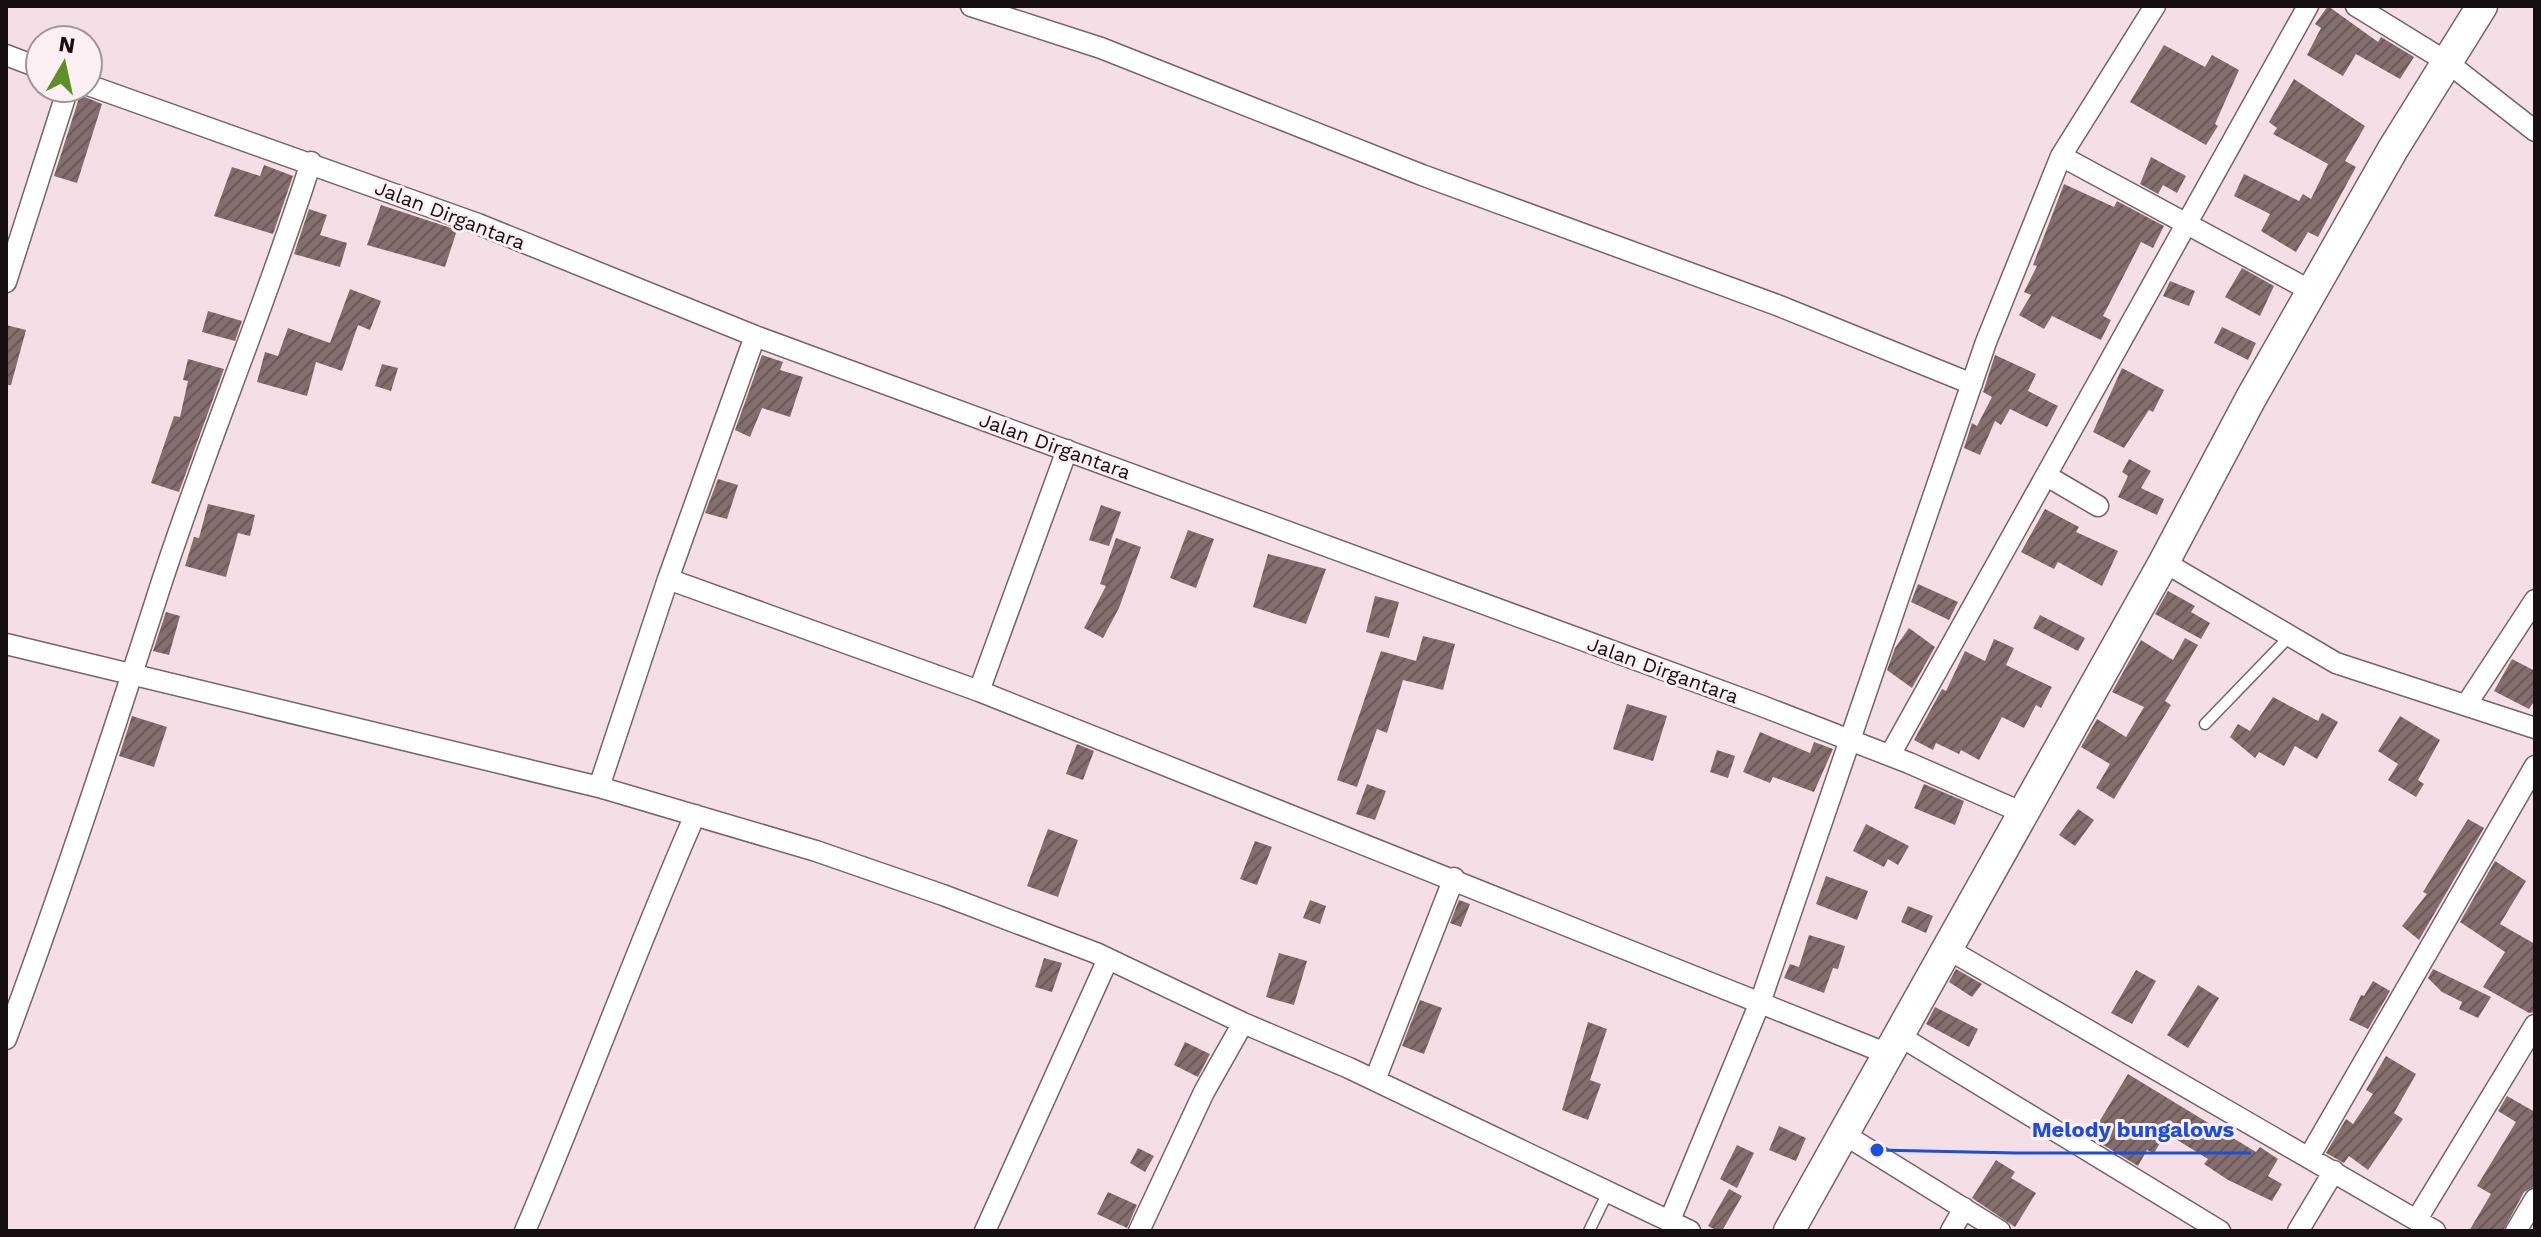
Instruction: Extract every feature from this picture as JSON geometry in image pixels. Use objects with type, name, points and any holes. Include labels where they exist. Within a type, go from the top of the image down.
[{"type":"street","points":[[971,6],[1101,48],[1422,175],[1777,305],[1972,384]]},
{"type":"street","points":[[1670,1220],[1761,1000],[1972,384],[2061,156],[2155,6]]},
{"type":"street","points":[[1890,755],[2190,224],[2265,79],[2308,6]]},
{"type":"street","points":[[2356,6],[2447,62],[2535,131]]},
{"type":"street","points":[[1789,1231],[2313,292],[2482,6]]},
{"type":"street","name":"Jalan Dirgantara","points":[[104,91],[478,224],[755,336],[1850,739],[2021,812]]},
{"type":"street","points":[[6,282],[63,104]]},
{"type":"street","points":[[2061,156],[2313,292]]},
{"type":"street","points":[[7,1031],[134,676],[155,602],[249,346],[311,162]]},
{"type":"street","points":[[599,787],[668,579],[755,336]]},
{"type":"street","points":[[979,691],[1067,450]]},
{"type":"street","points":[[2047,476],[2098,506]]},
{"type":"street","points":[[2164,562],[2336,663],[2535,728]]},
{"type":"street","points":[[668,579],[979,691],[1761,1000],[1893,1044],[2220,1231]]},
{"type":"street","points":[[2466,705],[2535,600]]},
{"type":"street","points":[[6,644],[599,787],[929,890],[1108,959],[1243,1023],[1375,1080],[1690,1231]]},
{"type":"street","points":[[2309,1157],[2535,766]]},
{"type":"street","points":[[525,1231],[570,1126],[641,940],[695,815]]},
{"type":"street","points":[[1375,1080],[1454,878]]},
{"type":"street","points":[[1946,948],[2435,1231]]},
{"type":"street","points":[[985,1231],[1108,959]]},
{"type":"street","points":[[1139,1231],[1204,1092],[1243,1023]]},
{"type":"street","points":[[2417,1219],[2535,1025]]},
{"type":"street","points":[[1842,1133],[2000,1231]]},
{"type":"street","points":[[2298,1231],[2334,1171]]},
{"type":"street","points":[[2516,1231],[2535,1199]]},
{"type":"street","points":[[1951,1231],[1964,1208]]},
{"type":"lane","points":[[2205,724],[2289,637]]},
{"type":"lane","points":[[1589,1231],[1609,1190]]},
{"type":"building","points":[[2328,6],[2378,42],[2381,37],[2414,57],[2400,79],[2356,54],[2343,76],[2307,55],[2321,28],[2315,24]]},
{"type":"building","points":[[2164,45],[2205,67],[2212,55],[2239,70],[2215,124],[2218,126],[2206,145],[2130,102]]},
{"type":"building","points":[[2294,79],[2365,126],[2345,161],[2356,167],[2318,237],[2308,232],[2296,252],[2261,231],[2270,214],[2234,196],[2244,174],[2299,201],[2303,194],[2311,199],[2328,164],[2273,134],[2277,128],[2269,122]]},
{"type":"building","points":[[77,104],[102,104],[77,183],[54,176]]},
{"type":"building","points":[[2151,157],[2186,176],[2177,193],[2163,185],[2158,194],[2140,184]]},
{"type":"building","points":[[264,165],[293,176],[273,234],[214,216],[232,167],[260,176]]},
{"type":"building","points":[[2064,184],[2114,207],[2117,201],[2164,226],[2153,248],[2141,242],[2103,316],[2111,320],[2101,340],[2052,316],[2044,329],[2019,315],[2031,295],[2024,292],[2037,266],[2033,265]]},
{"type":"building","points":[[381,205],[457,230],[445,267],[367,245]]},
{"type":"building","points":[[309,209],[327,215],[320,235],[347,243],[340,267],[294,254]]},
{"type":"building","points":[[2242,268],[2274,286],[2260,316],[2225,297]]},
{"type":"building","points":[[2170,281],[2195,291],[2189,306],[2163,296]]},
{"type":"building","points":[[350,289],[381,301],[370,330],[358,325],[342,371],[316,362],[307,396],[257,382],[265,352],[278,356],[288,328],[330,343]]},
{"type":"building","points":[[208,311],[242,321],[235,341],[202,332]]},
{"type":"building","points":[[6,325],[26,330],[11,385],[6,385]]},
{"type":"building","points":[[2222,327],[2256,343],[2248,360],[2214,343]]},
{"type":"building","points":[[762,355],[783,362],[780,370],[803,377],[790,417],[762,408],[750,437],[735,430]]},
{"type":"building","points":[[1995,355],[2036,374],[2028,391],[2058,406],[2047,427],[2010,409],[2001,425],[1995,421],[1980,455],[1964,448],[1972,423],[1977,426],[1992,397],[1983,392]]},
{"type":"building","points":[[188,359],[224,369],[179,492],[151,483],[174,416],[180,417],[188,381],[183,380]]},
{"type":"building","points":[[382,364],[398,368],[391,391],[375,386]]},
{"type":"building","points":[[2122,368],[2164,390],[2153,412],[2149,410],[2124,448],[2093,432]]},
{"type":"building","points":[[2129,459],[2151,471],[2141,488],[2164,499],[2157,515],[2118,497],[2128,476],[2122,472]]},
{"type":"building","points":[[718,479],[738,485],[727,519],[705,513]]},
{"type":"building","points":[[208,504],[255,515],[250,536],[238,533],[226,577],[185,566],[194,537],[199,538]]},
{"type":"building","points":[[1101,505],[1121,512],[1109,546],[1089,540]]},
{"type":"building","points":[[2045,509],[2079,527],[2076,532],[2118,551],[2102,586],[2058,562],[2054,569],[2021,552]]},
{"type":"building","points":[[1188,530],[1214,539],[1196,588],[1170,578]]},
{"type":"building","points":[[1116,538],[1141,547],[1119,608],[1103,638],[1084,628],[1106,586],[1100,584]]},
{"type":"building","points":[[1268,554],[1326,569],[1306,624],[1253,607]]},
{"type":"building","points":[[1918,584],[1958,602],[1949,620],[1911,602]]},
{"type":"building","points":[[2168,591],[2195,606],[2191,612],[2210,623],[2201,639],[2155,614]]},
{"type":"building","points":[[1375,596],[1399,602],[1389,638],[1366,632]]},
{"type":"building","points":[[166,612],[180,616],[169,655],[153,651]]},
{"type":"building","points":[[2040,615],[2085,638],[2078,651],[2033,628]]},
{"type":"building","points":[[1909,628],[1935,647],[1912,688],[1887,670],[1895,648]]},
{"type":"building","points":[[1423,636],[1455,644],[1443,690],[1403,680],[1387,733],[1377,729],[1357,787],[1337,780],[1381,651],[1416,661]]},
{"type":"building","points":[[2185,638],[2198,645],[2165,701],[2171,705],[2114,799],[2096,788],[2110,764],[2081,747],[2097,719],[2126,737],[2144,707],[2112,692],[2141,640],[2173,660]]},
{"type":"building","points":[[1994,639],[2014,648],[2006,665],[2052,687],[2041,708],[2036,705],[2024,728],[2002,717],[1979,760],[1961,750],[1959,754],[1936,743],[1933,750],[1914,740],[1942,689],[1946,691],[1965,651],[1985,661]]},
{"type":"building","points":[[2512,659],[2535,671],[2535,700],[2529,709],[2494,691]]},
{"type":"building","points":[[2273,697],[2318,721],[2322,713],[2338,722],[2317,759],[2295,746],[2284,766],[2259,752],[2255,758],[2230,737],[2238,724],[2250,731]]},
{"type":"building","points":[[1627,704],[1667,716],[1653,761],[1613,749]]},
{"type":"building","points":[[132,716],[167,727],[154,767],[119,756]]},
{"type":"building","points":[[2400,716],[2440,740],[2418,780],[2424,784],[2416,797],[2388,780],[2398,764],[2378,751]]},
{"type":"building","points":[[1760,732],[1810,753],[1814,742],[1833,749],[1814,792],[1773,777],[1770,783],[1743,772]]},
{"type":"building","points":[[1077,744],[1094,751],[1083,780],[1066,774]]},
{"type":"building","points":[[1717,750],[1735,756],[1728,778],[1710,772]]},
{"type":"building","points":[[1367,784],[1386,791],[1375,820],[1356,814]]},
{"type":"building","points":[[1924,784],[1964,801],[1955,825],[1914,808]]},
{"type":"building","points":[[2078,809],[2094,820],[2075,846],[2059,835]]},
{"type":"building","points":[[2468,819],[2484,828],[2419,940],[2402,926],[2427,894],[2423,892]]},
{"type":"building","points":[[1866,824],[1909,846],[1898,865],[1888,859],[1884,867],[1853,851]]},
{"type":"building","points":[[1048,829],[1078,840],[1058,897],[1027,886]]},
{"type":"building","points":[[1255,841],[1272,847],[1257,885],[1240,879]]},
{"type":"building","points":[[2495,861],[2526,881],[2500,924],[2535,944],[2535,1012],[2529,1013],[2483,987],[2505,952],[2460,922]]},
{"type":"building","points":[[1826,876],[1868,891],[1857,920],[1816,904]]},
{"type":"building","points":[[1310,900],[1326,906],[1320,924],[1303,918]]},
{"type":"building","points":[[1459,900],[1470,904],[1461,927],[1450,923]]},
{"type":"building","points":[[1908,906],[1933,916],[1926,933],[1901,922]]},
{"type":"building","points":[[1809,935],[1845,946],[1838,969],[1833,968],[1824,993],[1784,978],[1790,964],[1799,967]]},
{"type":"building","points":[[1279,953],[1307,961],[1294,1005],[1266,997]]},
{"type":"building","points":[[1044,958],[1062,963],[1052,992],[1035,987]]},
{"type":"building","points":[[1956,969],[1982,984],[1972,997],[1949,982]]},
{"type":"building","points":[[2433,969],[2491,997],[2478,1018],[2459,1009],[2462,1002],[2442,992],[2428,978]]},
{"type":"building","points":[[2136,970],[2156,981],[2132,1024],[2111,1013]]},
{"type":"building","points":[[2373,981],[2390,991],[2368,1029],[2349,1020],[2361,995],[2364,996]]},
{"type":"building","points":[[2198,985],[2219,998],[2188,1048],[2167,1035]]},
{"type":"building","points":[[1420,1000],[1442,1008],[1424,1054],[1402,1046]]},
{"type":"building","points":[[1935,1007],[1978,1029],[1969,1047],[1926,1024]]},
{"type":"building","points":[[1588,1022],[1607,1029],[1590,1080],[1601,1084],[1588,1120],[1562,1110]]},
{"type":"building","points":[[1185,1042],[1210,1054],[1198,1077],[1174,1065]]},
{"type":"building","points":[[2386,1056],[2416,1074],[2394,1113],[2403,1119],[2368,1170],[2349,1156],[2344,1163],[2326,1153],[2346,1119],[2353,1124],[2373,1094],[2366,1090]]},
{"type":"building","points":[[2128,1074],[2256,1152],[2260,1147],[2278,1159],[2268,1176],[2282,1184],[2272,1201],[2228,1180],[2204,1164],[2208,1159],[2166,1133],[2154,1153],[2147,1150],[2138,1166],[2090,1137]]},
{"type":"building","points":[[2507,1096],[2535,1112],[2535,1186],[2524,1192],[2503,1231],[2469,1231],[2491,1194],[2477,1186],[2516,1122],[2498,1111]]},
{"type":"building","points":[[1779,1126],[1806,1138],[1796,1161],[1769,1150]]},
{"type":"building","points":[[1737,1145],[1754,1153],[1737,1188],[1720,1179]]},
{"type":"building","points":[[1138,1148],[1154,1156],[1145,1172],[1130,1163]]},
{"type":"building","points":[[1996,1160],[2015,1172],[2011,1178],[2036,1193],[2015,1227],[1972,1198]]},
{"type":"building","points":[[1729,1189],[1742,1196],[1722,1231],[1718,1231],[1708,1226]]},
{"type":"building","points":[[1108,1192],[1137,1205],[1127,1228],[1097,1214]]},
{"type":"place","name":"Melody bungalows","points":[[1877,1150]]}]
